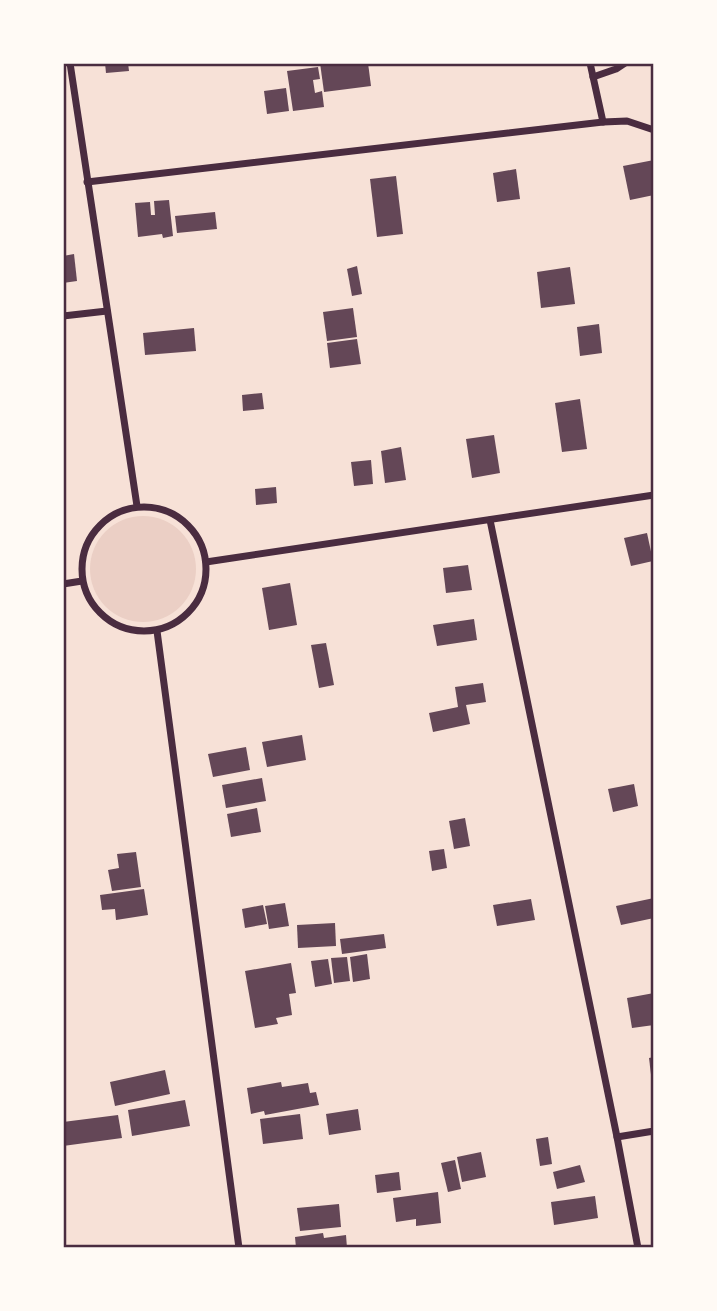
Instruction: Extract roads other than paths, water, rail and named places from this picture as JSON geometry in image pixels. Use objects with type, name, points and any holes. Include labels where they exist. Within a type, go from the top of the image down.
[{"type":"street","points":[[70,63],[137,506]]},
{"type":"street","points":[[590,63],[604,122]]},
{"type":"street","points":[[593,77],[625,63]]},
{"type":"street","points":[[87,182],[604,122],[626,121],[654,130]]},
{"type":"street","points":[[63,316],[107,311]]},
{"type":"street","points":[[206,562],[654,495]]},
{"type":"street","points":[[137,506],[156,507],[174,514],[190,526],[201,543],[206,562],[200,598],[189,613],[174,624],[157,631],[137,632],[118,626],[101,616],[89,600],[82,581],[81,561],[88,541],[100,524],[117,512],[137,506]]},
{"type":"street","points":[[490,520],[638,1248]]},
{"type":"street","points":[[63,584],[82,581]]},
{"type":"street","points":[[157,631],[239,1248]]},
{"type":"street","points":[[617,1137],[654,1131]]}]
